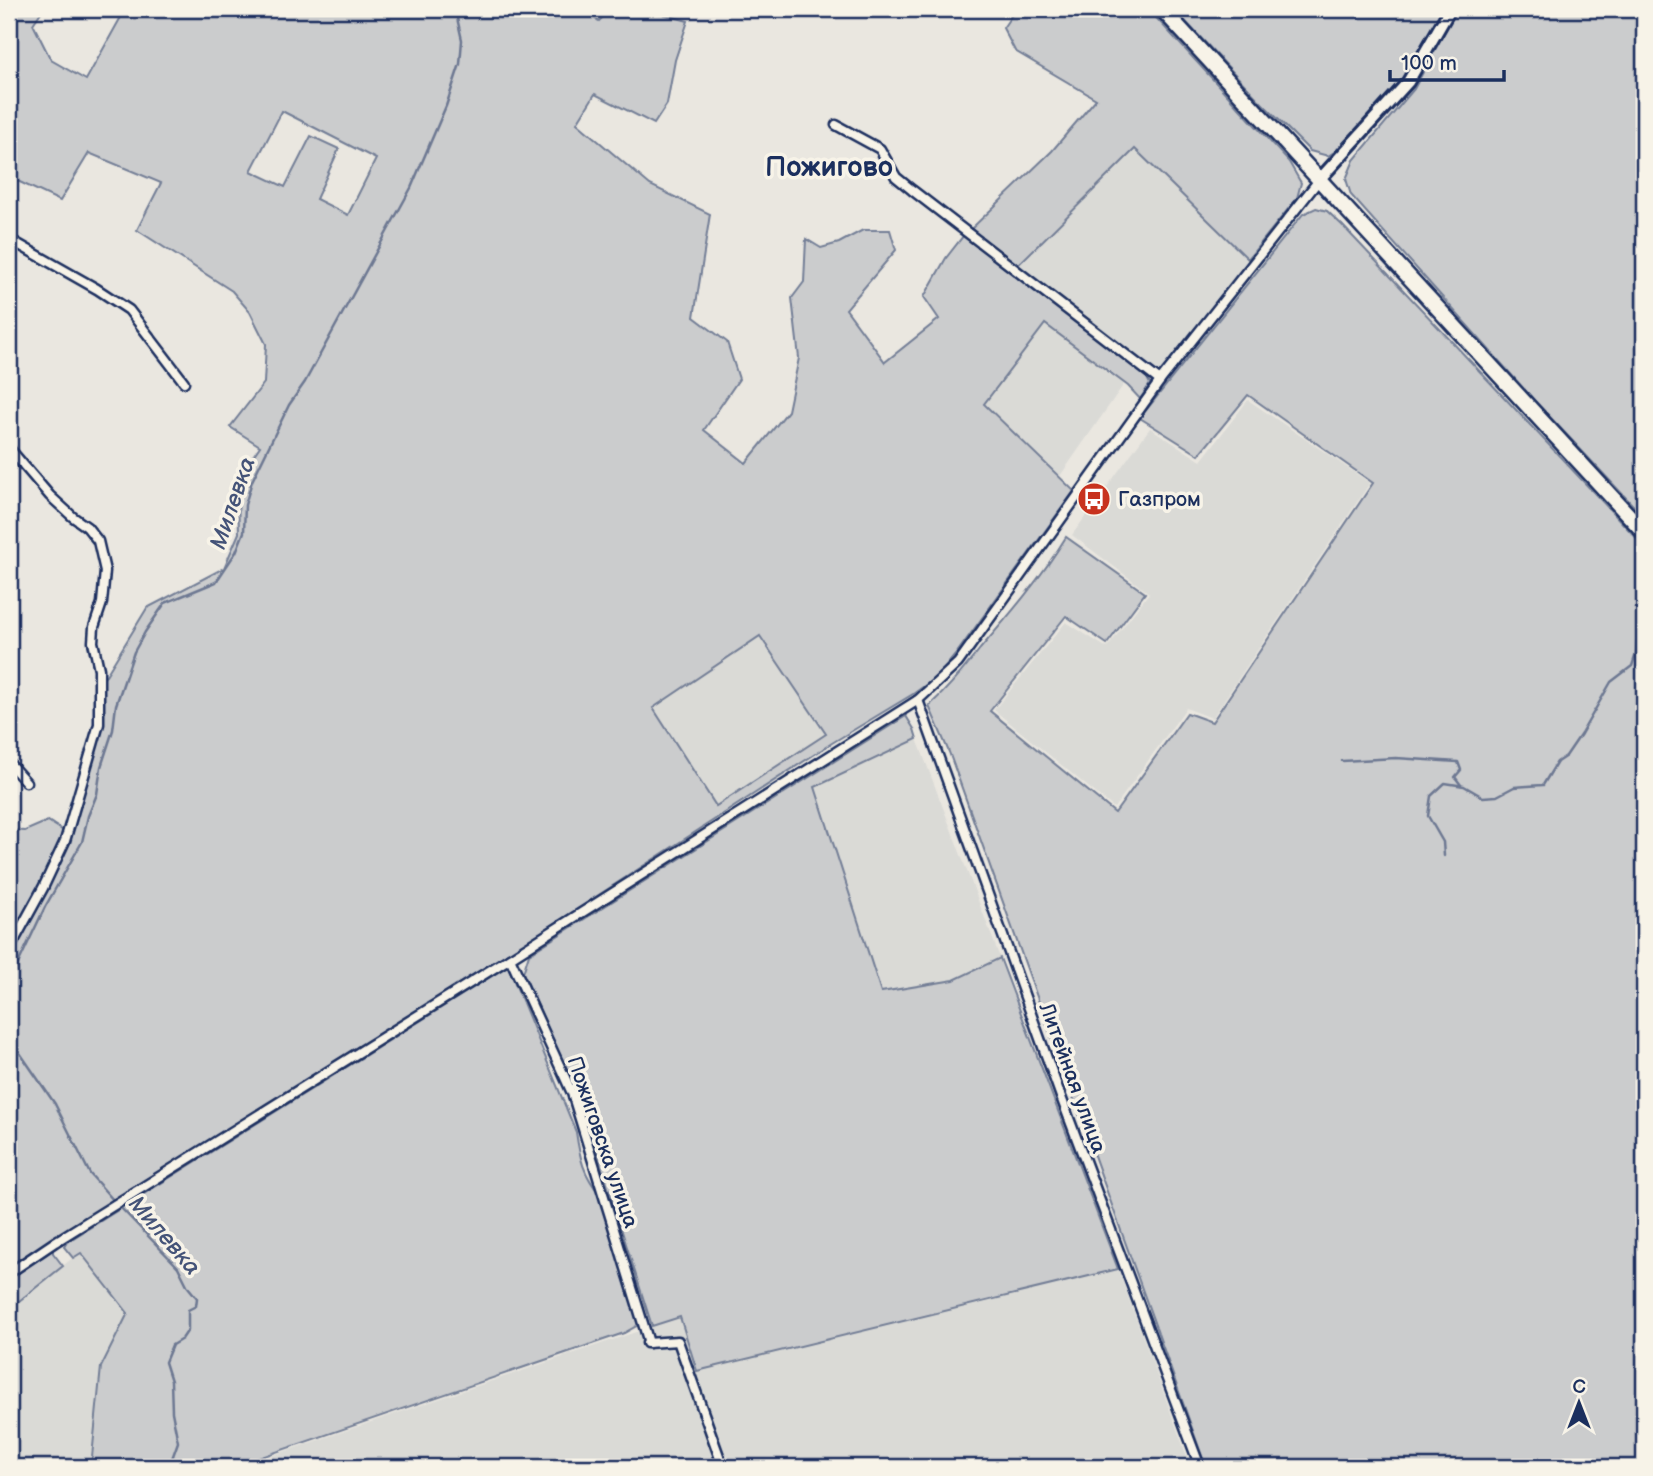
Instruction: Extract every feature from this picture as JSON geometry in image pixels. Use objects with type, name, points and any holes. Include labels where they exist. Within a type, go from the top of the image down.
[{"type":"highway","points":[[1162,9],[1644,532]]},
{"type":"street","points":[[9,1273],[918,700],[958,663],[1160,381],[1319,180],[1408,82],[1450,9]]},
{"type":"street","points":[[836,125],[880,149],[896,177],[904,184],[1160,381]]},
{"type":"street","points":[[9,239],[129,310],[184,382]]},
{"type":"street","points":[[9,448],[50,496],[87,527],[97,541],[105,571],[102,603],[94,627],[93,642],[99,669],[99,724],[65,841],[9,950]]},
{"type":"street","name":"Литейная улица","points":[[918,700],[1061,1097],[1200,1467]]},
{"type":"street","points":[[9,763],[26,782]]},
{"type":"street","name":"Пожиговска улица","points":[[510,958],[572,1093],[646,1343],[677,1341],[723,1467]]},
{"type":"shaded area","points":[[9,9],[43,9],[33,24],[51,60],[86,80],[121,17],[100,9],[578,9],[599,21],[611,9],[644,9],[688,21],[675,60],[667,104],[654,124],[595,94],[577,123],[650,185],[710,214],[694,317],[727,342],[739,379],[704,430],[746,463],[788,411],[799,358],[792,298],[804,282],[806,239],[821,248],[839,243],[863,230],[890,230],[896,250],[846,309],[885,362],[939,319],[924,297],[946,258],[964,235],[1144,372],[1150,384],[1140,399],[1128,386],[1045,324],[984,404],[1074,491],[938,676],[531,939],[456,991],[361,1045],[53,1241],[53,1253],[63,1266],[9,1309],[9,830],[25,831],[48,821],[68,834],[90,748],[100,685],[147,608],[224,568],[239,533],[238,493],[242,472],[260,446],[230,427],[264,383],[266,344],[250,312],[232,291],[137,230],[161,183],[89,153],[60,201],[9,177]],"holes":[[[282,111],[376,159],[348,215],[316,199],[339,149],[311,136],[285,187],[251,171]],[[760,636],[826,734],[716,806],[653,708]]]},
{"type":"shaded area","points":[[1016,9],[1148,9],[1289,162],[1301,183],[1297,198],[1248,259],[1135,149],[1016,267],[971,229],[1052,151],[1096,99],[1015,51],[1003,28]]},
{"type":"shaded area","points":[[1174,9],[1444,9],[1399,83],[1342,147],[1328,156],[1310,151]]},
{"type":"shaded area","points":[[1457,9],[1644,9],[1644,517],[1535,401],[1351,195],[1346,179],[1354,160],[1414,89]]},
{"type":"shaded area","points":[[1135,148],[1248,259],[1158,374],[1016,267]]},
{"type":"shaded area","points":[[1316,208],[1327,211],[1342,225],[1644,546],[1644,1467],[1206,1467],[949,752],[929,706],[1014,609],[1066,537],[1145,593],[1107,644],[1066,616],[990,711],[1115,813],[1187,713],[1212,722],[1373,483],[1248,395],[1199,455],[1140,418],[1303,214]]},
{"type":"shaded area","points":[[1045,324],[1124,384],[1060,476],[984,404]]},
{"type":"shaded area","points":[[1248,400],[1370,483],[1212,718],[1186,708],[1114,808],[994,710],[1066,622],[1107,648],[1149,593],[1072,535],[1150,428],[1201,461]]},
{"type":"shaded area","points":[[760,636],[827,734],[716,806],[653,708]]},
{"type":"shaded area","points":[[906,716],[917,739],[815,787],[881,992],[954,980],[1000,958],[1118,1269],[697,1371],[680,1317],[652,1326],[581,1102],[523,973],[529,954]]},
{"type":"shaded area","points":[[917,739],[1000,958],[954,980],[881,992],[815,787]]},
{"type":"shaded area","points":[[508,966],[576,1132],[583,1166],[601,1196],[640,1324],[624,1333],[232,1467],[91,1467],[101,1367],[128,1313],[81,1253],[73,1258],[64,1247],[67,1242]]},
{"type":"shaded area","points":[[80,1252],[128,1313],[101,1367],[92,1466],[9,1467],[9,1309]]},
{"type":"shaded area","points":[[1118,1269],[1191,1467],[239,1467],[680,1317],[697,1371]]},
{"type":"waterway","name":"Милевка","points":[[9,983],[45,907],[82,842],[113,730],[116,705],[134,652],[165,603],[216,582],[236,552],[244,532],[245,505],[252,481],[289,405],[305,382],[411,188],[446,106],[460,64],[462,40],[455,9]]},
{"type":"waterway","points":[[1444,856],[1443,842],[1428,816],[1431,796],[1445,783],[1464,786],[1483,797],[1497,796],[1514,787],[1543,785],[1557,762],[1566,756],[1581,734],[1611,682],[1632,666],[1637,641],[1644,635]]},
{"type":"waterway","points":[[1342,761],[1396,758],[1458,762],[1461,770],[1455,777],[1461,785]]},
{"type":"waterway","name":"Милевка","points":[[9,1037],[55,1104],[90,1174],[114,1201]]},
{"type":"waterway","name":"Милевка","points":[[119,1206],[178,1267],[197,1298],[196,1306],[188,1310],[188,1330],[182,1339],[172,1345],[165,1362],[171,1381],[172,1412],[178,1442],[169,1467]]},
{"type":"place","name":"Газпром","points":[[1094,499]]},
{"type":"district","name":"Пожигово","points":[[829,166]]}]
